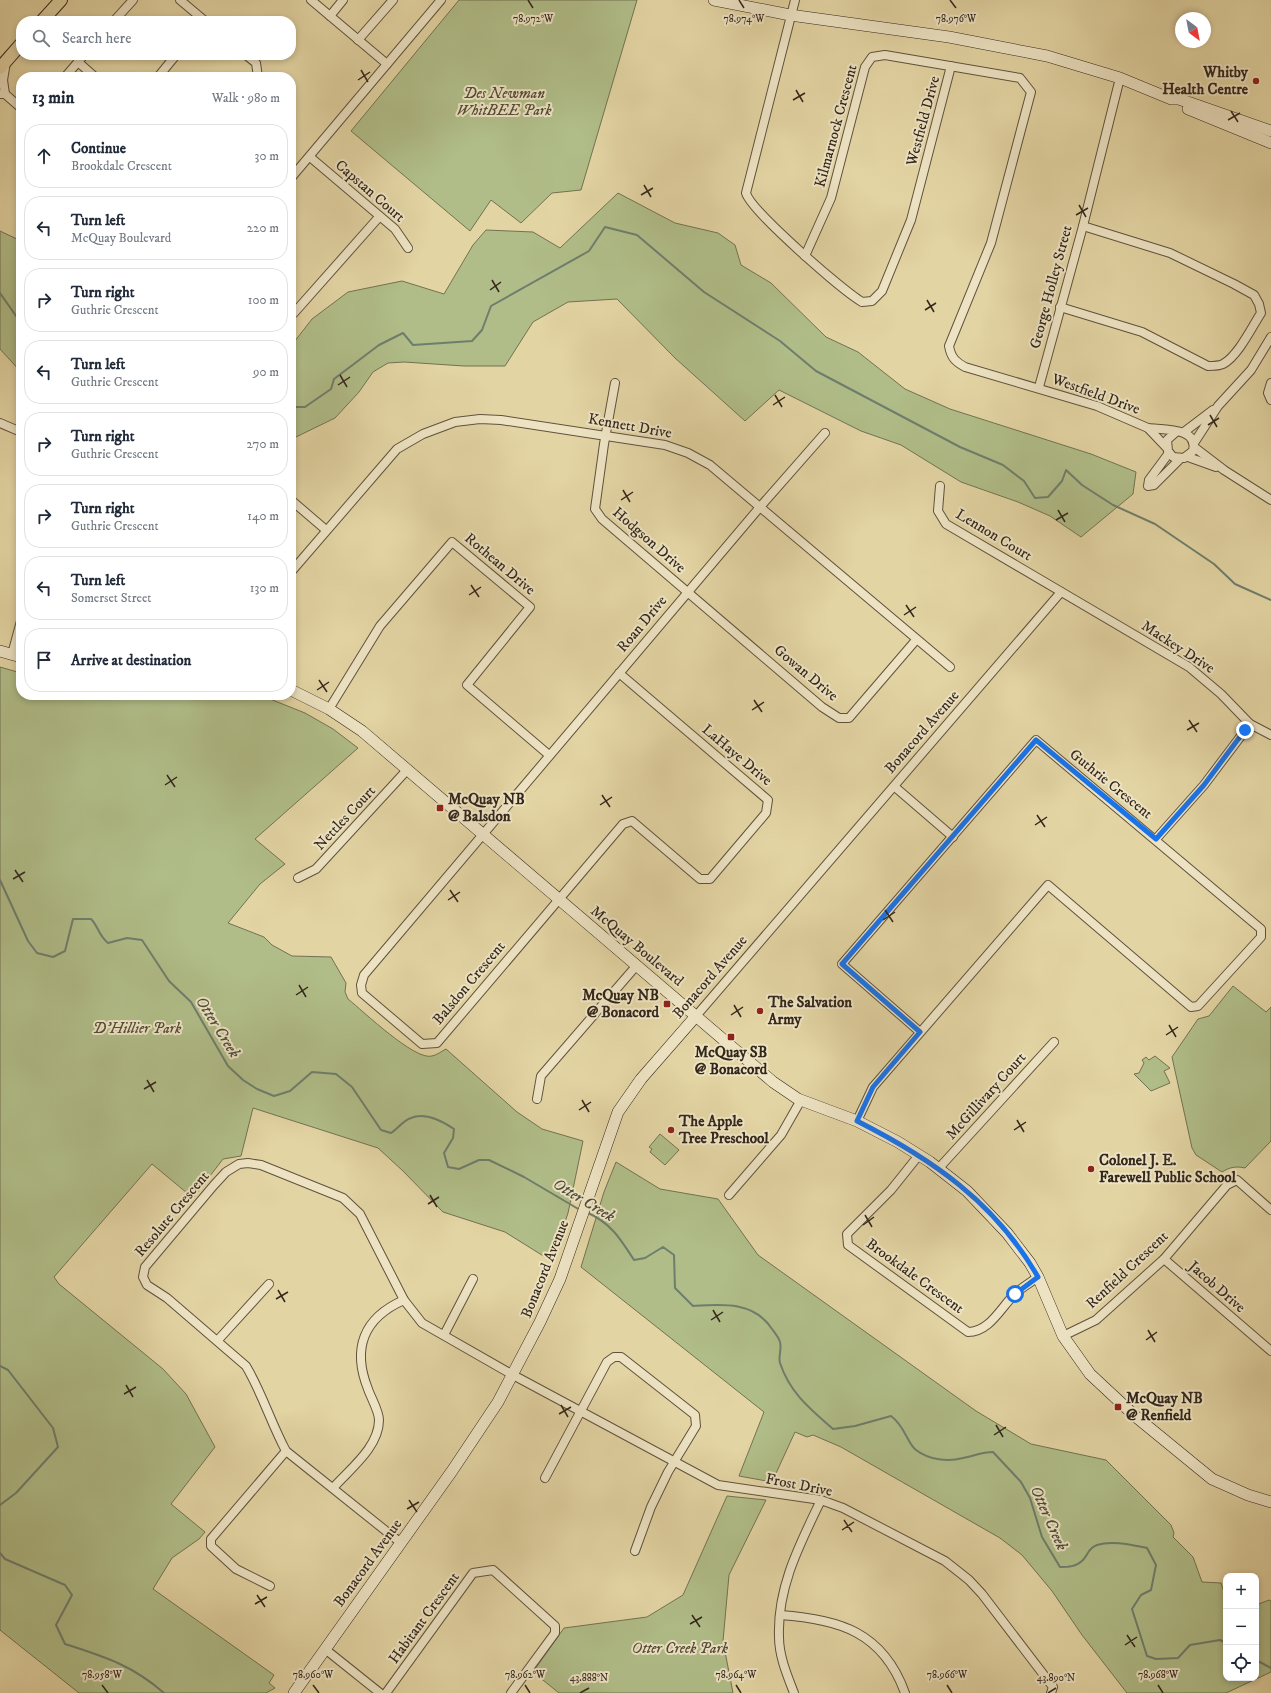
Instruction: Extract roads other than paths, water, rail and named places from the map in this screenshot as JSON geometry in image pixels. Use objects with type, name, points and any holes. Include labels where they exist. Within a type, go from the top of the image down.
[{"type":"main road","points":[[46,16],[58,1]]},
{"type":"main road","points":[[3,64],[16,50]]},
{"type":"street","points":[[119,16],[133,0]]},
{"type":"street","points":[[180,0],[199,16]]},
{"type":"street","points":[[311,0],[386,64]]},
{"type":"street","points":[[330,16],[343,0]]},
{"type":"street","points":[[358,40],[392,0]]},
{"type":"street","points":[[296,172],[441,0]]},
{"type":"street","points":[[714,0],[790,15],[949,37],[1047,56],[1120,78],[1171,99],[1177,104],[1271,143]]},
{"type":"street","name":"Westfield Drive","points":[[795,0],[746,192],[748,199],[756,210],[845,291],[862,302],[872,300],[882,291],[911,220],[951,66],[1020,78],[1031,92],[991,243],[949,346],[950,354],[956,362],[965,367],[1097,406],[1148,428],[1168,450]]},
{"type":"street","name":"Kilmarnock Crescent","points":[[805,256],[831,198],[865,67],[872,57],[886,55],[951,66]]},
{"type":"street","points":[[162,72],[172,60]]},
{"type":"street","points":[[252,60],[256,63],[257,72]]},
{"type":"street","points":[[69,72],[78,62],[89,72]]},
{"type":"street","points":[[3,64],[3,94],[16,104]]},
{"type":"street","name":"George Holley Street","points":[[1039,388],[1060,306],[1083,226],[1120,78]]},
{"type":"street","points":[[1171,99],[1179,99],[1271,131]]},
{"type":"street","name":"Capstan Court","points":[[310,157],[395,229],[408,248]]},
{"type":"street","points":[[296,312],[379,217]]},
{"type":"street","points":[[1060,306],[1142,332],[1208,366],[1223,364],[1234,354],[1261,313],[1259,304],[1254,295],[1234,284],[1170,253],[1083,226]]},
{"type":"street","points":[[1168,450],[1149,480],[1148,486],[1154,485],[1184,458],[1194,445],[1218,406],[1251,370],[1271,337]]},
{"type":"street","points":[[606,435],[616,383]]},
{"type":"street","points":[[1271,383],[1268,392],[1271,400]]},
{"type":"street","points":[[1218,406],[1167,440],[1168,450],[1173,457],[1184,458],[1224,470]]},
{"type":"street","name":"Kennett Drive","points":[[296,566],[397,449],[423,434],[439,427],[480,419],[501,420],[606,435],[665,445],[688,453],[710,465],[916,640],[950,667]]},
{"type":"street","points":[[0,423],[16,430]]},
{"type":"street","points":[[1148,428],[1180,432],[1190,436],[1194,445],[1224,470],[1271,500]]},
{"type":"street","name":"Roan Drive","points":[[482,834],[760,507],[825,433]]},
{"type":"street","name":"Hodgson Drive","points":[[606,435],[595,509],[602,519],[688,592]]},
{"type":"street","name":"Lennon Court","points":[[940,486],[938,511],[946,524],[1061,592]]},
{"type":"street","points":[[296,504],[326,530]]},
{"type":"street","name":"Rothean Drive","points":[[329,709],[380,626],[452,542],[530,608],[467,685],[549,755]]},
{"type":"street","name":"Gowan Drive","points":[[688,592],[822,707],[839,718],[849,718],[916,640]]},
{"type":"street","name":"Mackey Drive","points":[[1061,592],[1188,667],[1221,694],[1250,724],[1271,735]]},
{"type":"street","name":"Bonacord Avenue","points":[[294,1693],[452,1471],[514,1375],[560,1279],[611,1128],[618,1112],[637,1084],[895,787],[1061,592]]},
{"type":"street","points":[[0,650],[16,656]]},
{"type":"street","name":"LaHaye Drive","points":[[559,899],[623,824],[632,821],[700,879],[710,879],[766,813],[768,800],[619,673]]},
{"type":"street","name":"McQuay Boulevard","points":[[296,692],[329,709],[362,731],[773,1082],[801,1100],[857,1121],[898,1142],[939,1168],[967,1191],[992,1216],[1020,1250],[1038,1277],[1063,1336],[1090,1374],[1135,1416],[1212,1478],[1248,1495],[1271,1502]]},
{"type":"street","points":[[1156,839],[1204,785],[1250,724]]},
{"type":"street","name":"Guthrie Crescent","points":[[857,1121],[873,1087],[1048,884],[1191,1007],[1198,1006],[1261,937],[1261,929],[1156,839],[1036,740],[842,964],[920,1032]]},
{"type":"street","name":"Nettles Court","points":[[298,878],[316,869],[407,770]]},
{"type":"street","points":[[895,787],[953,836]]},
{"type":"street","name":"Balsdon Crescent","points":[[482,834],[364,975],[361,985],[362,993],[416,1039],[422,1044],[437,1043],[559,899]]},
{"type":"street","points":[[537,1099],[541,1076],[637,965]]},
{"type":"street","name":"McGillivary Court","points":[[939,1168],[1054,1042]]},
{"type":"street","points":[[729,1195],[778,1140],[801,1100]]},
{"type":"street","name":"Brookdale Crescent","points":[[920,1155],[891,1190],[847,1234],[848,1245],[968,1332],[977,1332],[985,1327],[1015,1294],[1038,1277]]},
{"type":"street","name":"Resolute Crescent","points":[[401,1543],[334,1487],[286,1451],[246,1366],[218,1340],[167,1298],[147,1285],[143,1277],[144,1267],[226,1172],[239,1164],[261,1165],[344,1198],[360,1214],[404,1300],[422,1323],[514,1375]]},
{"type":"street","name":"Renfield Crescent","points":[[1063,1336],[1096,1320],[1164,1259],[1227,1185],[1237,1180],[1271,1210]]},
{"type":"street","name":"Jacob Drive","points":[[1164,1259],[1271,1350]]},
{"type":"street","points":[[444,1335],[473,1279]]},
{"type":"street","points":[[218,1340],[269,1284]]},
{"type":"street","points":[[334,1487],[368,1450],[376,1434],[380,1419],[361,1373],[360,1357],[364,1334],[375,1318],[394,1304],[404,1300]]},
{"type":"street","points":[[545,1478],[607,1362],[614,1357],[621,1357],[696,1415],[696,1426],[673,1462],[651,1507],[635,1551]]},
{"type":"street","name":"Frost Drive","points":[[514,1375],[718,1485],[821,1500],[843,1508],[945,1561],[969,1580],[982,1594],[1053,1687],[1051,1693]]},
{"type":"street","points":[[270,1586],[236,1569],[211,1546],[211,1539],[286,1451]]},
{"type":"street","points":[[794,1693],[782,1659],[779,1638],[780,1615],[784,1587],[821,1500]]},
{"type":"street","name":"Habitant Crescent","points":[[386,1693],[473,1573],[493,1570],[555,1626],[555,1633],[511,1693]]},
{"type":"street","points":[[780,1615],[824,1620],[840,1624],[853,1630],[881,1652],[894,1668],[905,1693]]},
{"type":"street","points":[[325,1649],[380,1693]]},
{"type":"waterway","points":[[296,407],[305,407],[331,389],[334,379],[379,345],[403,333],[413,345],[472,341],[482,330],[491,306],[589,251],[605,227],[637,235],[704,292],[780,341],[816,371],[960,447],[1003,465],[1024,481],[1035,498],[1048,497],[1062,481],[1066,470],[1082,485],[1113,505],[1155,524],[1214,564],[1235,584],[1271,600]]},
{"type":"waterway","points":[[0,293],[16,316]]},
{"type":"waterway","name":"Otter Creek","points":[[0,880],[28,941],[37,953],[53,957],[65,951],[73,919],[91,919],[108,943],[127,938],[142,940],[169,981],[191,1002],[228,1066],[243,1080],[257,1089],[274,1096],[290,1091],[312,1072],[336,1074],[352,1087],[381,1130],[391,1133],[406,1121],[416,1116],[439,1120],[454,1129],[453,1138],[444,1153],[448,1167],[459,1169],[479,1160],[489,1160],[524,1177],[580,1210]]},
{"type":"waterway","name":"Otter Creek","points":[[586,1212],[595,1216],[608,1226],[619,1238],[634,1260],[645,1258],[663,1247],[674,1255],[675,1288],[693,1306],[737,1306],[756,1313],[765,1320],[779,1340],[781,1347],[779,1358],[780,1363],[789,1383],[802,1400],[833,1429],[855,1426],[891,1416],[903,1429],[913,1447],[927,1456],[951,1460],[993,1452],[1021,1482],[1030,1498],[1042,1537],[1060,1567],[1069,1567],[1078,1564],[1090,1550],[1097,1545],[1109,1543],[1147,1548],[1156,1565],[1151,1590],[1141,1595],[1132,1609],[1147,1656],[1156,1659],[1178,1658],[1190,1645],[1220,1640],[1223,1642]]},
{"type":"waterway","points":[[0,1366],[8,1370],[53,1428],[58,1447],[16,1493],[0,1505]]},
{"type":"waterway","points":[[0,1553],[5,1559],[65,1585],[72,1595],[56,1625],[65,1644],[118,1663],[141,1675],[164,1693]]},
{"type":"waterway","name":"Otter Creek","points":[[1259,1662],[1271,1668]]},
{"type":"place","name":"Whitby Health Centre","points":[[1256,81]]},
{"type":"place","name":"McQuay NB @ Balsdon","points":[[440,808]]},
{"type":"place","name":"McQuay NB @ Bonacord","points":[[667,1004]]},
{"type":"place","name":"The Salvation Army","points":[[760,1011]]},
{"type":"place","name":"McQuay SB @ Bonacord","points":[[731,1037]]},
{"type":"place","name":"The Apple Tree Preschool","points":[[671,1130]]},
{"type":"place","name":"Colonel J. E. Farewell Public School","points":[[1091,1169]]},
{"type":"place","name":"McQuay NB @ Renfield","points":[[1118,1407]]},
{"type":"park label","name":"Des Newman WhitBEE Park","points":[[504,102]]},
{"type":"park label","name":"D'Hillier Park","points":[[137,1028]]},
{"type":"park label","name":"Otter Creek Park","points":[[680,1648]]}]
